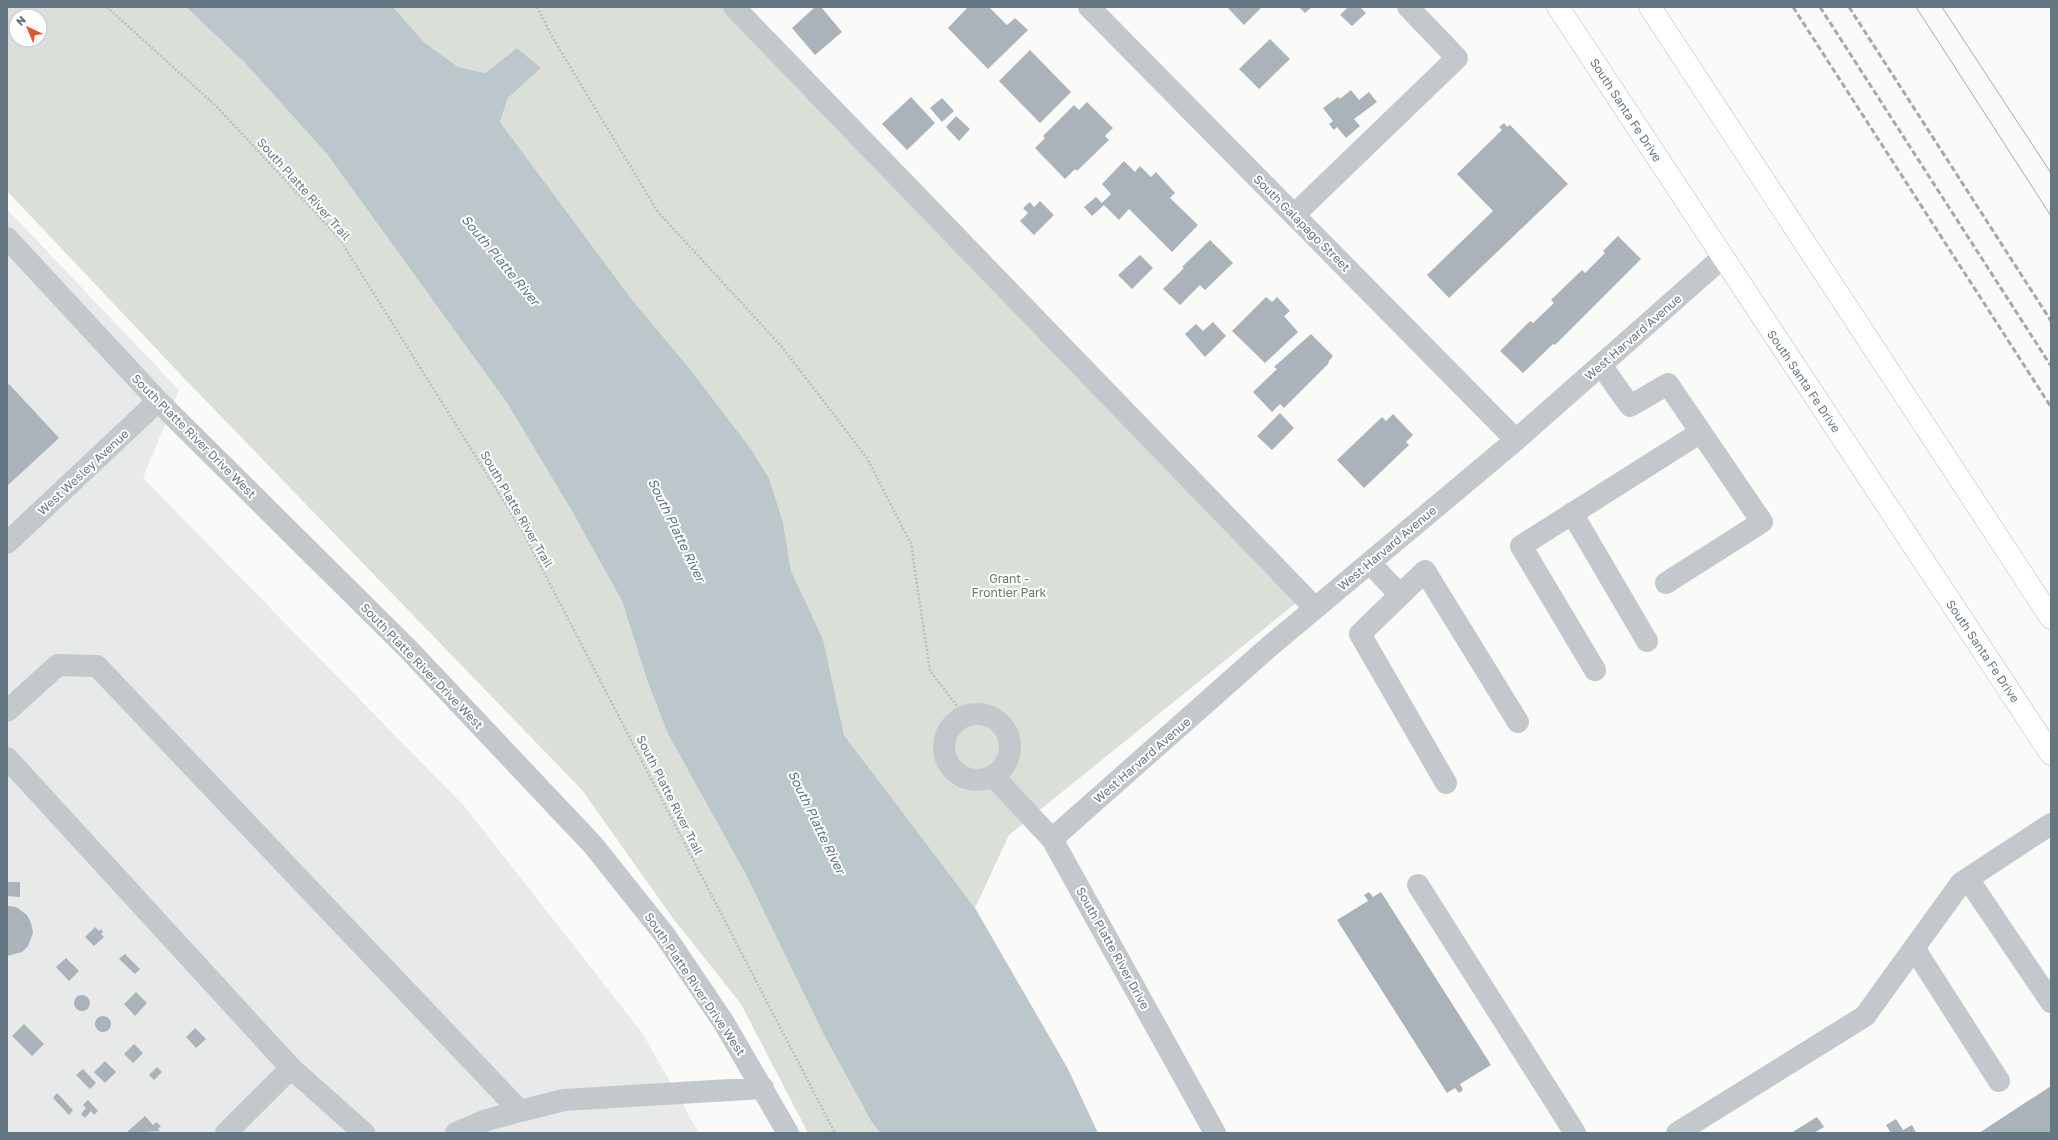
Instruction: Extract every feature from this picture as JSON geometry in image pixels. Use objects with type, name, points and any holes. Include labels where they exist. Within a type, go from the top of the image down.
[{"type":"highway","name":"South Santa Fe Drive","points":[[1558,7],[1722,258],[2051,754]]},
{"type":"highway","points":[[1650,7],[2051,618]]},
{"type":"street","points":[[734,7],[1315,608]]},
{"type":"street","name":"South Galapago Street","points":[[1089,7],[1516,440]]},
{"type":"street","points":[[1294,215],[1457,58],[1408,7]]},
{"type":"street","name":"South Platte River Drive West","points":[[7,238],[158,401],[409,650],[593,845],[664,934],[724,1023],[764,1088],[788,1133]]},
{"type":"street","name":"West Harvard Avenue","points":[[1052,838],[1315,608],[1516,440],[1722,258]]},
{"type":"street","points":[[1601,365],[1630,406],[1668,384],[1762,522],[1666,583]]},
{"type":"street","name":"West Wesley Avenue","points":[[7,543],[158,401]]},
{"type":"street","points":[[1595,670],[1521,546],[1700,432]]},
{"type":"street","points":[[1572,513],[1647,641]]},
{"type":"street","points":[[1370,563],[1400,595]]},
{"type":"street","points":[[1446,783],[1360,634],[1426,571],[1518,722]]},
{"type":"street","points":[[7,711],[58,666],[97,666],[520,1111]]},
{"type":"street","points":[[976,713],[987,714],[997,720],[1005,728],[1010,738],[1008,760],[1002,770],[993,776],[982,780],[971,780],[961,776],[952,770],[946,761],[944,739],[948,729],[955,721],[965,716],[976,713]]},
{"type":"street","points":[[7,758],[291,1068],[364,1133]]},
{"type":"street","name":"South Platte River Drive","points":[[993,776],[1052,838],[1215,1133]]},
{"type":"street","points":[[1677,1133],[1865,1016],[1961,883],[2051,824]]},
{"type":"street","points":[[1968,878],[2051,1002]]},
{"type":"street","points":[[1418,885],[1575,1133]]},
{"type":"street","points":[[1914,948],[1999,1081]]},
{"type":"street","points":[[226,1133],[291,1068]]},
{"type":"street","points":[[456,1133],[487,1120],[564,1100],[764,1088]]},
{"type":"path","name":"South Platte River Trail","points":[[107,7],[217,107],[339,238],[523,532],[835,1133]]},
{"type":"path","points":[[537,7],[554,40],[658,212],[782,347],[868,458],[911,544],[930,672],[965,716]]},
{"type":"shaded area","points":[[7,209],[179,390],[143,478],[465,807],[643,1034],[699,1133],[7,1133]]},
{"type":"green space","points":[[7,7],[186,7],[245,63],[327,154],[507,403],[573,513],[622,601],[648,683],[668,734],[745,873],[824,1035],[871,1121],[880,1133],[808,1133],[741,1004],[672,917],[582,790],[182,376],[7,191]]},
{"type":"green space","name":"Grant - Frontier Park","points":[[393,7],[723,7],[1296,603],[1009,835],[975,908],[844,735],[823,639],[791,571],[783,522],[769,478],[751,449],[690,369],[633,301],[500,122],[508,98],[541,68],[517,48],[485,73],[458,67],[424,42]]},
{"type":"water","name":"South Platte River","points":[[186,7],[393,7],[424,42],[458,67],[485,73],[517,48],[541,68],[508,98],[500,122],[633,301],[690,369],[751,449],[769,478],[783,522],[791,571],[823,639],[844,735],[975,908],[1068,1069],[1098,1133],[880,1133],[871,1121],[824,1035],[745,873],[668,734],[648,683],[622,601],[573,513],[507,403],[327,154],[245,63]]},
{"type":"building","points":[[815,7],[821,7],[842,32],[815,55],[792,28]]},
{"type":"building","points":[[968,7],[989,7],[1007,25],[1015,18],[1028,30],[988,69],[948,28]]},
{"type":"building","points":[[1227,7],[1262,7],[1244,25]]},
{"type":"building","points":[[1299,7],[1312,7],[1305,13]]},
{"type":"building","points":[[1348,7],[1360,7],[1366,13],[1352,26],[1340,15]]},
{"type":"building","points":[[1270,39],[1290,59],[1259,89],[1239,69]]},
{"type":"building","points":[[1030,50],[1071,92],[1040,123],[999,81]]},
{"type":"building","points":[[1351,90],[1359,100],[1369,92],[1377,102],[1354,119],[1360,126],[1346,138],[1337,127],[1334,130],[1329,124],[1333,121],[1323,108],[1338,97],[1340,99]]},
{"type":"building","points":[[911,97],[935,123],[907,150],[882,124]]},
{"type":"building","points":[[942,98],[954,111],[942,122],[930,108]]},
{"type":"building","points":[[1087,102],[1113,128],[1105,136],[1109,140],[1077,171],[1075,169],[1065,179],[1035,148],[1045,138],[1043,136],[1074,105],[1079,110]]},
{"type":"building","points":[[956,116],[970,129],[959,141],[946,127]]},
{"type":"building","points":[[1504,123],[1507,127],[1510,125],[1568,184],[1449,298],[1427,275],[1493,211],[1457,174],[1502,130],[1499,127]]},
{"type":"building","points":[[1124,161],[1135,172],[1140,166],[1151,177],[1156,172],[1175,193],[1170,198],[1198,225],[1172,252],[1129,209],[1119,220],[1104,205],[1092,216],[1084,207],[1096,197],[1102,203],[1111,194],[1102,184]]},
{"type":"building","points":[[1040,201],[1054,215],[1034,235],[1020,221],[1028,213],[1023,208],[1030,202],[1034,207]]},
{"type":"building","points":[[1618,236],[1641,259],[1555,345],[1553,344],[1523,373],[1500,351],[1530,321],[1533,323],[1554,303],[1551,300],[1582,270],[1585,273],[1605,253],[1603,251]]},
{"type":"building","points":[[1210,240],[1233,263],[1205,290],[1200,285],[1180,305],[1163,289],[1184,268],[1182,267]]},
{"type":"building","points":[[1140,255],[1153,268],[1132,289],[1118,275]]},
{"type":"building","points":[[1266,297],[1272,302],[1277,297],[1290,311],[1284,316],[1298,332],[1265,363],[1232,331]]},
{"type":"building","points":[[1213,322],[1226,336],[1205,357],[1185,334],[1196,324],[1203,331]]},
{"type":"building","points":[[1311,334],[1333,356],[1328,362],[1329,363],[1284,408],[1280,404],[1272,412],[1253,392],[1277,369],[1274,367]]},
{"type":"building","points":[[9,384],[59,438],[7,486],[7,387]]},
{"type":"building","points":[[1280,413],[1294,428],[1272,450],[1257,436]]},
{"type":"building","points":[[1393,414],[1413,435],[1406,442],[1409,445],[1364,488],[1337,460],[1382,417],[1386,421]]},
{"type":"building","points":[[7,882],[20,882],[20,897],[7,896]]},
{"type":"building","points":[[1369,892],[1373,897],[1381,892],[1491,1065],[1460,1084],[1463,1090],[1459,1093],[1455,1088],[1447,1093],[1337,920],[1368,901],[1364,895]]},
{"type":"building","points":[[7,906],[16,907],[27,915],[31,923],[33,933],[28,946],[22,952],[7,956]]},
{"type":"building","points":[[95,927],[99,931],[101,929],[103,932],[101,934],[104,937],[94,946],[85,937]]},
{"type":"building","points":[[125,954],[140,969],[135,974],[119,959]]},
{"type":"building","points":[[66,958],[79,971],[69,981],[56,967]]},
{"type":"building","points":[[136,992],[147,1003],[135,1016],[124,1004]]},
{"type":"building","points":[[79,995],[85,995],[90,1000],[88,1009],[85,1011],[79,1011],[74,1006],[74,1000]]},
{"type":"building","points":[[103,1016],[109,1018],[111,1024],[109,1030],[103,1032],[97,1030],[95,1024],[97,1018]]},
{"type":"building","points":[[24,1024],[44,1044],[32,1056],[12,1036]]},
{"type":"building","points":[[195,1028],[206,1039],[196,1048],[186,1037]]},
{"type":"building","points":[[134,1044],[143,1053],[133,1063],[124,1054]]},
{"type":"building","points":[[105,1061],[116,1072],[105,1083],[94,1072]]},
{"type":"building","points":[[157,1067],[162,1072],[154,1080],[149,1075]]},
{"type":"building","points":[[83,1069],[96,1083],[90,1089],[76,1075]]},
{"type":"building","points":[[2051,1086],[2051,1133],[1979,1133]]},
{"type":"building","points":[[57,1093],[73,1110],[69,1115],[53,1098]]},
{"type":"building","points":[[88,1100],[98,1111],[94,1115],[91,1111],[85,1118],[81,1114],[86,1108],[83,1105]]},
{"type":"building","points":[[145,1116],[153,1125],[156,1122],[161,1126],[158,1129],[160,1131],[126,1133]]},
{"type":"building","points":[[1817,1117],[1824,1127],[1814,1133],[1791,1133]]},
{"type":"building","points":[[1896,1119],[1903,1130],[1912,1125],[1916,1133],[1891,1133],[1886,1125]]},
{"type":"tram line","points":[[1916,7],[2051,216]]},
{"type":"tram line","points":[[1942,7],[2051,173]]},
{"type":"railway","points":[[1793,7],[2051,407]]},
{"type":"railway","points":[[1820,7],[2051,366]]},
{"type":"railway","points":[[1849,7],[2051,321]]}]
